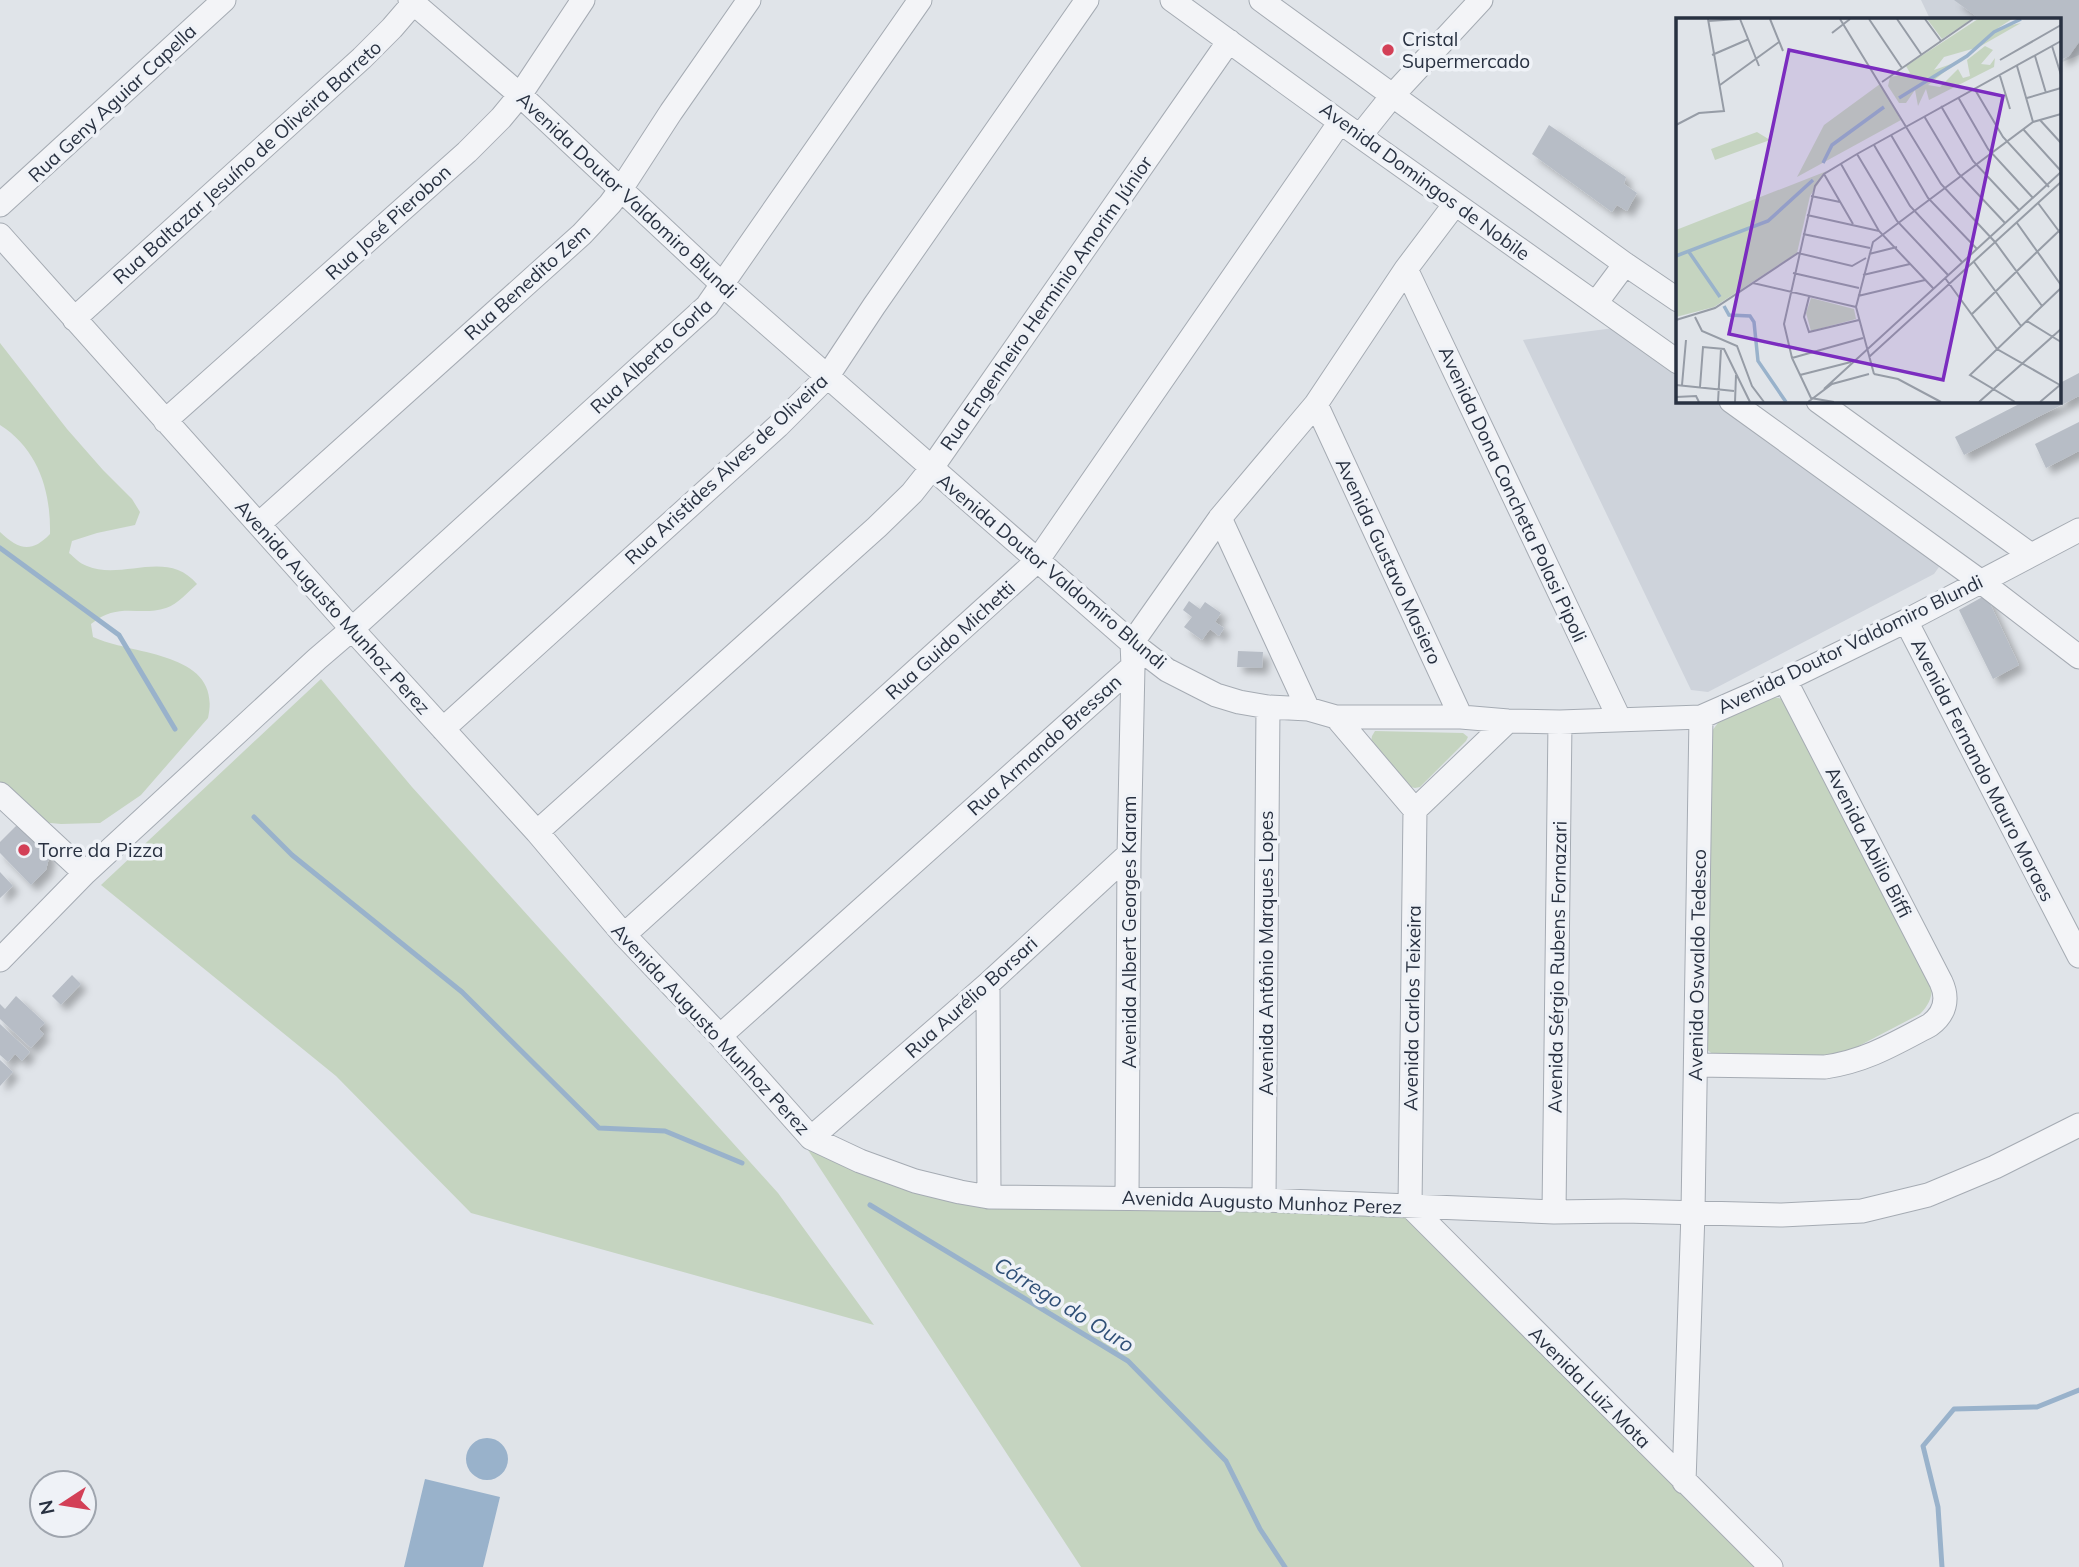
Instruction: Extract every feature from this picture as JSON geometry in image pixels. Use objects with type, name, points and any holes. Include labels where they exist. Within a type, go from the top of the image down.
[{"type":"street","name":"Rua Geny Aguiar Capella","points":[[0,205],[224,0]]},
{"type":"street","name":"Rua José Pierobon","points":[[165,421],[502,118],[583,0]]},
{"type":"street","name":"Rua Benedito Zem","points":[[259,524],[582,234],[621,189],[663,122],[749,0]]},
{"type":"street","name":"Rua Alberto Gorla","points":[[0,960],[85,873],[317,659],[708,306],[920,0]]},
{"type":"street","name":"Rua Aristides Alves de Oliveira","points":[[443,729],[778,426],[827,377],[1087,0]]},
{"type":"street","name":"Avenida Domingos de Nobile","points":[[1172,0],[1676,361]]},
{"type":"street","points":[[1261,0],[1676,299]]},
{"type":"street","points":[[1360,136],[1392,96],[1481,0]]},
{"type":"street","name":"Avenida Doutor Valdomiro Blundi","points":[[413,1],[520,95],[723,285],[1037,561],[1167,670],[1216,695],[1239,702],[1308,709],[1336,717],[1461,717],[1560,722],[1701,717],[1785,680],[1906,621],[2077,532]]},
{"type":"street","name":"Rua Baltazar Jesuíno de Oliveira Barreto","points":[[74,319],[362,58],[413,1]]},
{"type":"street","name":"Rua Engenheiro Herminio Amorim Júnior","points":[[537,832],[912,493],[1229,41]]},
{"type":"street","name":"Rua Guido Michetti","points":[[624,936],[1037,561],[1340,122]]},
{"type":"street","points":[[1132,643],[1220,518],[1316,404],[1406,270],[1455,204]]},
{"type":"street","name":"Avenida Augusto Munhoz Perez","points":[[0,235],[537,832],[624,936],[720,1036],[811,1138],[860,1161],[915,1181],[989,1197],[1264,1200],[1554,1212],[1782,1215],[1862,1211],[1928,1195],[1995,1167],[2079,1125]]},
{"type":"street","points":[[1596,303],[1625,264]]},
{"type":"street","name":"Avenida Dona Concheta Polasi Pipoli","points":[[1406,270],[1619,718]]},
{"type":"street","points":[[1732,402],[1980,581],[2079,657]]},
{"type":"street","points":[[1819,402],[2031,555]]},
{"type":"street","name":"Avenida Gustavo Masiero","points":[[1316,404],[1461,717]]},
{"type":"street","points":[[1220,518],[1308,709]]},
{"type":"street","name":"Avenida Fernando Mauro Moraes","points":[[1906,621],[2079,956]]},
{"type":"street","name":"Rua Armando Bressan","points":[[720,1036],[1132,666],[1132,643]]},
{"type":"street","name":"Avenida Albert Georges Karam","points":[[1127,1198],[1132,666]]},
{"type":"street","name":"Avenida Abilio Biffi","points":[[1696,1065],[1825,1067],[1845,1064],[1864,1058],[1930,1025],[1945,1006],[1946,996],[1941,982],[1785,680]]},
{"type":"street","name":"Avenida Antônio Marques Lopes","points":[[1264,1200],[1268,706]]},
{"type":"street","points":[[1336,717],[1415,810],[1508,721]]},
{"type":"street","name":"Avenida Oswaldo Tedesco","points":[[1684,1482],[1693,1212],[1701,717]]},
{"type":"street","name":"Avenida Sérgio Rubens Fornazari","points":[[1554,1212],[1560,722]]},
{"type":"street","points":[[0,794],[85,873]]},
{"type":"street","name":"Avenida Carlos Teixeira","points":[[1409,1206],[1415,810]]},
{"type":"street","name":"Rua Aurélio Borsari","points":[[811,1138],[988,984],[1129,854]]},
{"type":"street","points":[[988,984],[989,1197]]},
{"type":"street","name":"Avenida Luiz Mota","points":[[1409,1206],[1771,1567]]},
{"type":"shaded area","points":[[1921,0],[2079,0],[2079,55],[2062,62],[2062,18],[1930,18]]},
{"type":"shaded area","points":[[1614,328],[1676,373],[1676,402],[1716,402],[1919,547],[1936,560],[1939,567],[1934,574],[1708,692],[1691,690],[1523,340]]},
{"type":"green space","points":[[0,343],[67,429],[132,499],[140,512],[135,525],[72,541],[69,553],[84,565],[101,570],[158,566],[172,568],[197,584],[179,601],[166,608],[120,611],[101,617],[91,624],[93,637],[151,653],[189,668],[202,680],[209,696],[208,718],[141,795],[100,823],[40,822],[0,785],[0,532],[19,545],[31,547],[50,534],[50,518],[40,472],[24,446],[0,425]]},
{"type":"green space","points":[[321,679],[412,787],[778,1193],[874,1325],[471,1213],[336,1076],[101,885]]},
{"type":"green space","points":[[1774,697],[1783,699],[1932,987],[1929,1002],[1920,1014],[1853,1049],[1816,1059],[1714,1055],[1706,1049],[1712,731],[1720,720]]},
{"type":"green space","points":[[1375,731],[1463,733],[1468,737],[1420,787],[1415,788],[1411,787],[1371,742]]},
{"type":"green space","points":[[791,1124],[989,1208],[1409,1209],[1758,1567],[1081,1567]]},
{"type":"water","points":[[487,1438],[502,1444],[508,1459],[502,1474],[487,1480],[472,1474],[466,1459],[472,1444]]},
{"type":"water","points":[[425,1479],[500,1497],[483,1567],[404,1567]]},
{"type":"building","points":[[1954,0],[2079,0],[2079,42],[2069,56],[2062,59],[2062,18],[1979,18]]},
{"type":"building","points":[[1549,125],[1626,177],[1624,184],[1637,193],[1627,211],[1617,205],[1612,212],[1532,154]]},
{"type":"building","points":[[2079,373],[2079,396],[1964,455],[1955,437],[2023,402],[2062,402],[2062,382]]},
{"type":"building","points":[[2079,422],[2079,451],[2046,468],[2035,444]]},
{"type":"building","points":[[1986,595],[2019,665],[1993,679],[1959,610]]},
{"type":"building","points":[[1189,601],[1200,609],[1205,602],[1221,613],[1215,622],[1224,628],[1219,636],[1210,629],[1202,640],[1184,627],[1192,617],[1183,610]]},
{"type":"building","points":[[1238,651],[1263,652],[1262,668],[1237,667]]},
{"type":"building","name":"Torre da Pizza","points":[[21,821],[47,846],[49,858],[46,870],[31,885],[0,853],[0,842]]},
{"type":"building","points":[[0,872],[13,886],[0,898]]},
{"type":"building","points":[[72,975],[81,984],[61,1005],[52,996]]},
{"type":"building","points":[[16,996],[45,1023],[39,1029],[44,1034],[31,1048],[0,1019],[0,1004],[5,1009]]},
{"type":"building","points":[[0,1024],[30,1052],[22,1061],[15,1054],[8,1062],[0,1055]]},
{"type":"building","points":[[0,1060],[13,1072],[0,1086]]},
{"type":"waterway","points":[[0,548],[119,635],[175,729]]},
{"type":"waterway","points":[[254,817],[292,855],[462,992],[599,1128],[665,1131],[742,1163]]},
{"type":"waterway","name":"Córrego do Ouro","points":[[870,1205],[1128,1361],[1226,1461],[1260,1529],[1285,1567]]},
{"type":"waterway","points":[[1942,1567],[1938,1507],[1923,1446],[1954,1409],[2037,1407],[2079,1390]]},
{"type":"place","name":"Cristal Supermercado","points":[[1388,50]]},
{"type":"place","name":"Torre da Pizza","points":[[24,850]]}]
